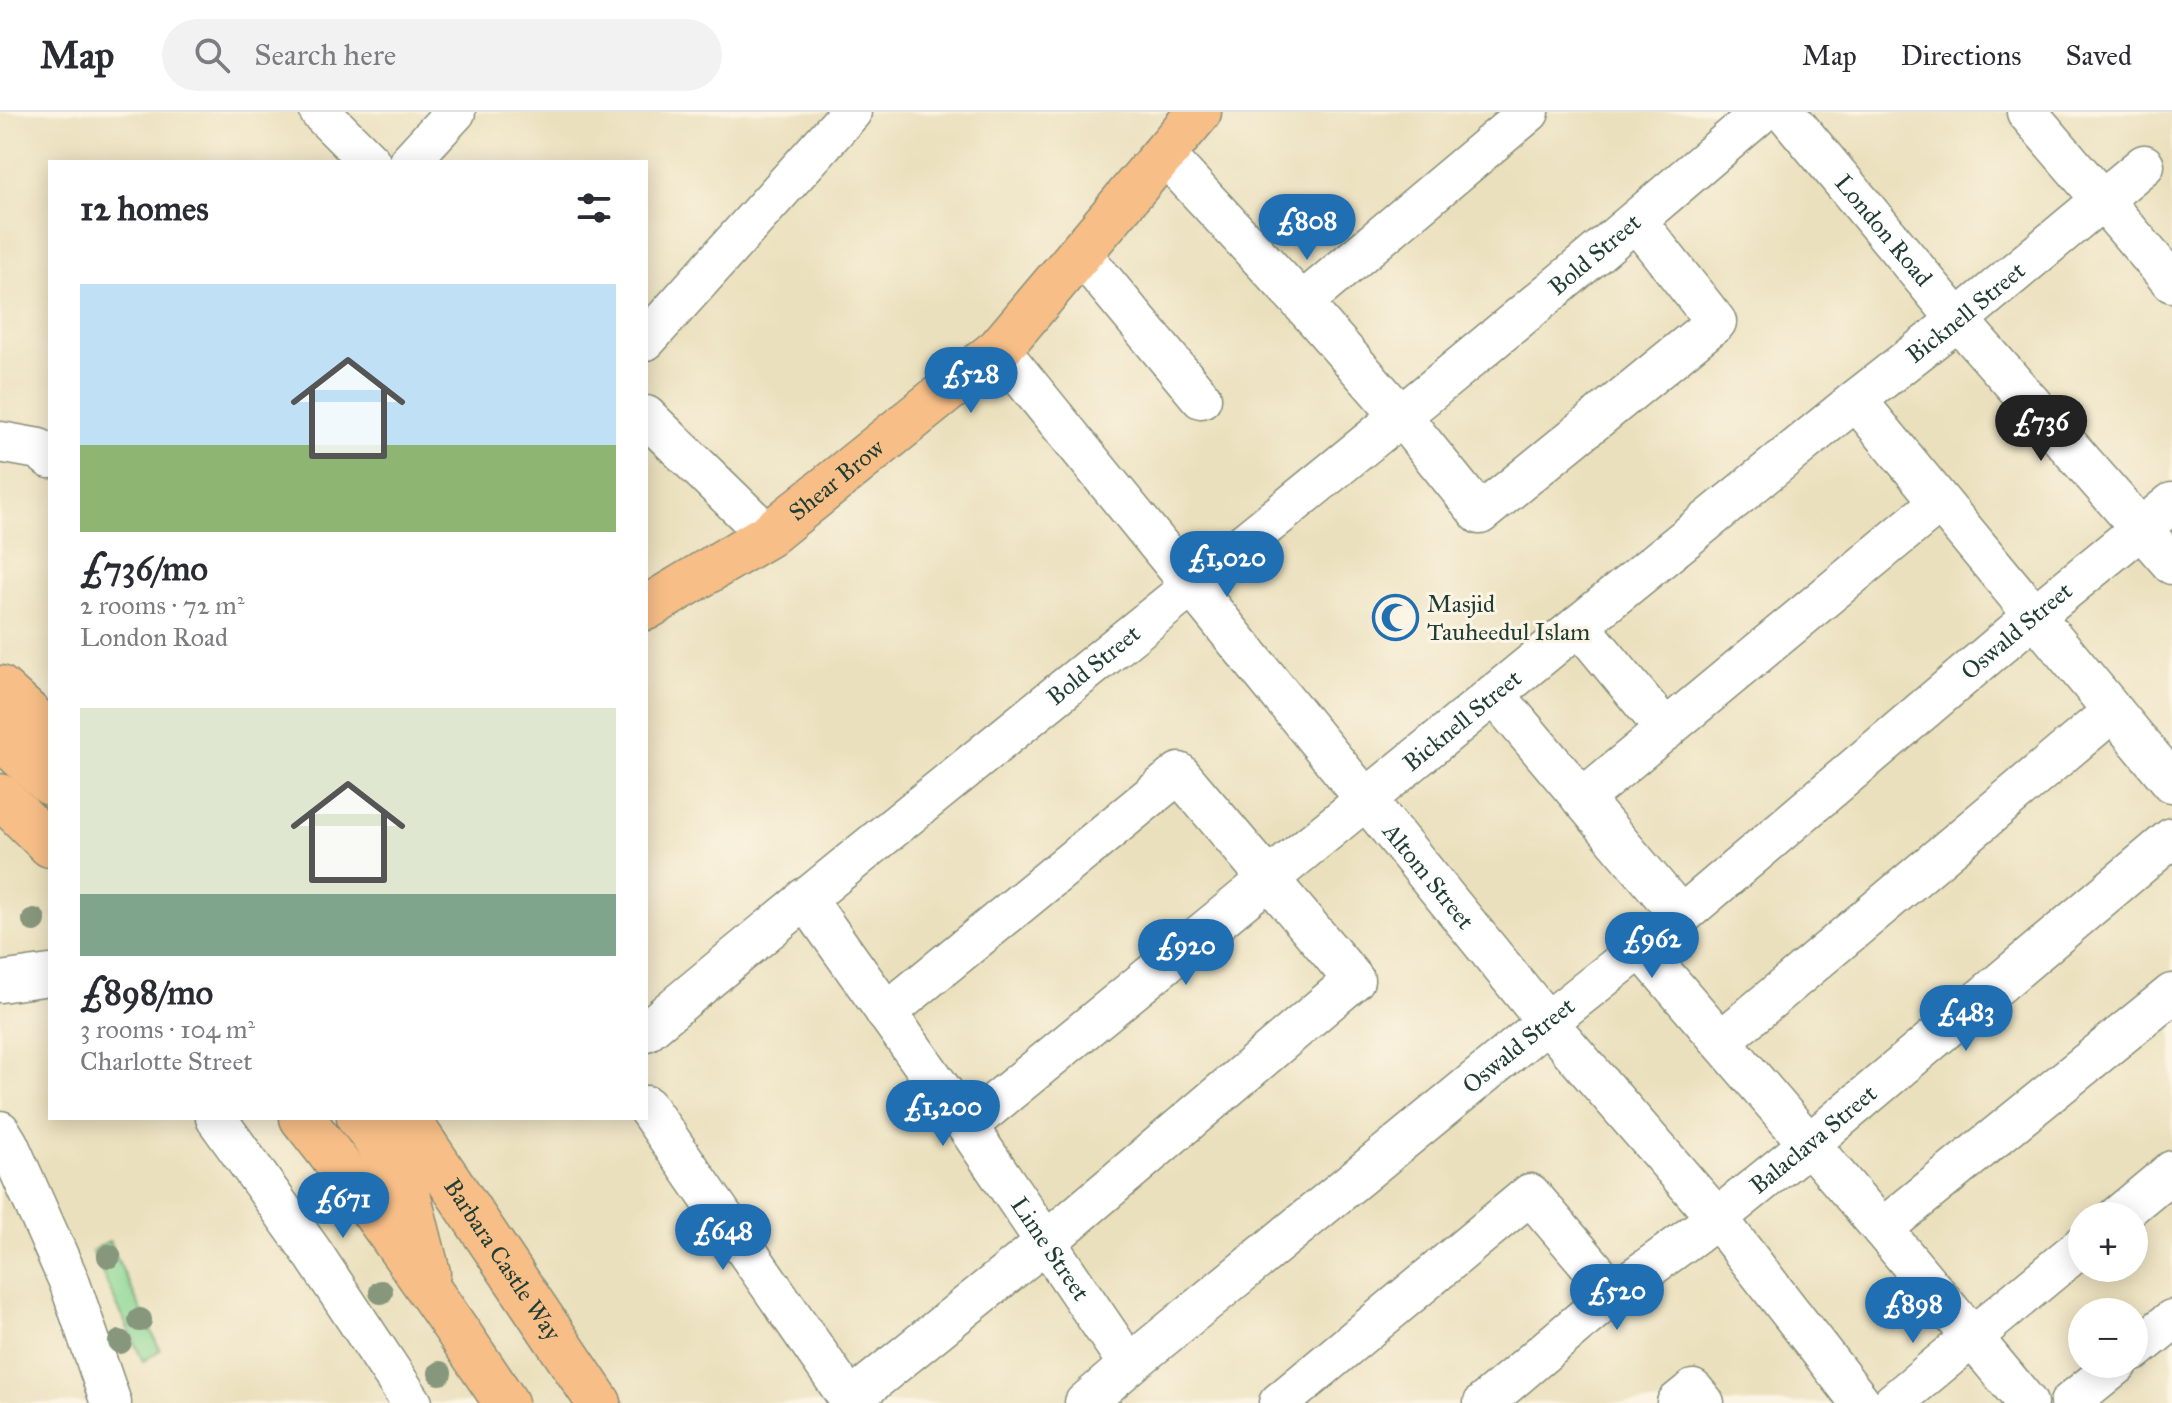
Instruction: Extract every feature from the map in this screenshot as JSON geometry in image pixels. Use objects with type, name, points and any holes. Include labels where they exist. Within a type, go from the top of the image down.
[{"type":"main road","name":"Shear Brow","points":[[648,607],[768,535],[999,349],[1199,112]]},
{"type":"main road","points":[[0,688],[48,731]]},
{"type":"main road","points":[[0,737],[48,781]]},
{"type":"main road","points":[[3,799],[48,843]]},
{"type":"main road","points":[[304,1120],[433,1295],[506,1403]]},
{"type":"main road","points":[[360,1120],[407,1190],[433,1295]]},
{"type":"main road","name":"Barbara Castle Way","points":[[407,1120],[599,1403]]},
{"type":"street","points":[[320,112],[368,160]]},
{"type":"street","points":[[411,160],[455,112]]},
{"type":"street","points":[[648,338],[851,112]]},
{"type":"street","points":[[1302,303],[1529,112]]},
{"type":"street","name":"Bold Street","points":[[648,1029],[1636,221],[1762,112]]},
{"type":"street","name":"London Road","points":[[1785,112],[1958,320],[2172,564]]},
{"type":"street","points":[[2027,112],[2172,282]]},
{"type":"street","points":[[1164,154],[1302,303],[1400,415],[1480,514],[1716,322],[1636,221]]},
{"type":"street","name":"Bicknell Street","points":[[967,1126],[1494,694],[1958,320],[2144,165]]},
{"type":"street","points":[[1081,254],[1201,398]]},
{"type":"street","name":"Altom Street","points":[[999,349],[1547,1022],[1717,1218],[1861,1403]]},
{"type":"street","points":[[1856,400],[2172,782]]},
{"type":"street","points":[[648,418],[768,535]]},
{"type":"street","points":[[0,442],[39,449],[48,456]]},
{"type":"street","points":[[1582,799],[1940,502]]},
{"type":"street","name":"Oswald Street","points":[[1085,1403],[1547,1022],[1681,916],[2035,615],[2172,503]]},
{"type":"street","points":[[1579,625],[1666,730]]},
{"type":"street","points":[[1494,694],[1681,916]]},
{"type":"street","points":[[1721,1041],[2113,711]]},
{"type":"street","points":[[648,1109],[851,1402],[1046,1242],[1354,980],[1179,773],[886,1013]]},
{"type":"street","name":"Balaclava Street","points":[[1484,1403],[1614,1293],[1717,1218],[1809,1144],[2172,838]]},
{"type":"street","name":"Lime Street","points":[[805,898],[967,1126],[1129,1365]]},
{"type":"street","points":[[1641,948],[2027,1403]]},
{"type":"street","points":[[0,982],[48,975]]},
{"type":"street","points":[[1882,1229],[2172,994]]},
{"type":"street","points":[[217,1120],[314,1255],[412,1403]]},
{"type":"street","points":[[0,1131],[69,1281],[111,1403]]},
{"type":"street","points":[[2135,1202],[2172,1171]]},
{"type":"street","points":[[1279,1403],[1530,1194],[1614,1293]]},
{"type":"street","points":[[1893,1403],[2068,1258]]},
{"type":"street","points":[[2148,1340],[2172,1320]]},
{"type":"street","points":[[2070,1403],[2101,1378]]},
{"type":"street","points":[[1677,1403],[1693,1390],[1704,1403]]},
{"type":"green space","points":[[109,1241],[160,1350],[143,1361],[92,1251]]},
{"type":"place","name":"Masjid Tauheedul Islam","points":[[1396,618]]}]
